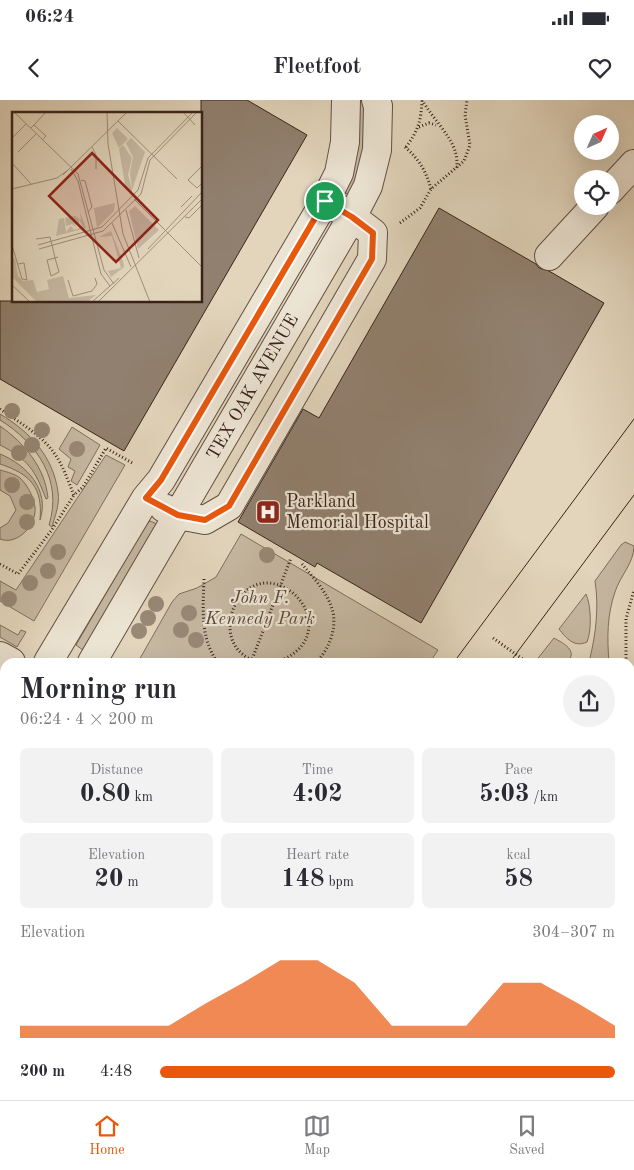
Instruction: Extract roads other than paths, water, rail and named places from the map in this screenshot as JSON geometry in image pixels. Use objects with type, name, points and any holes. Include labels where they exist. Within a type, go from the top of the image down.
[{"type":"street","name":"TEX OAK AVENUE","points":[[50,658],[146,498],[161,480],[325,201],[340,172],[345,142],[346,100]]},
{"type":"street","name":"TEX OAK AVENUE","points":[[94,658],[352,217],[368,186],[378,150],[378,106],[376,100]]},
{"type":"street","points":[[619,180],[634,164]]},
{"type":"street","points":[[146,498],[178,515],[205,520],[229,506],[372,259],[373,233],[352,217],[325,201]]},
{"type":"street","points":[[549,256],[587,215]]},
{"type":"tram line","points":[[457,658],[634,419]]},
{"type":"tram line","points":[[513,658],[634,495]]},
{"type":"place","name":"Parkland Memorial Hospital","points":[[268,512]]},
{"type":"park label","name":"John F. Kennedy Park","points":[[260,608]]}]
